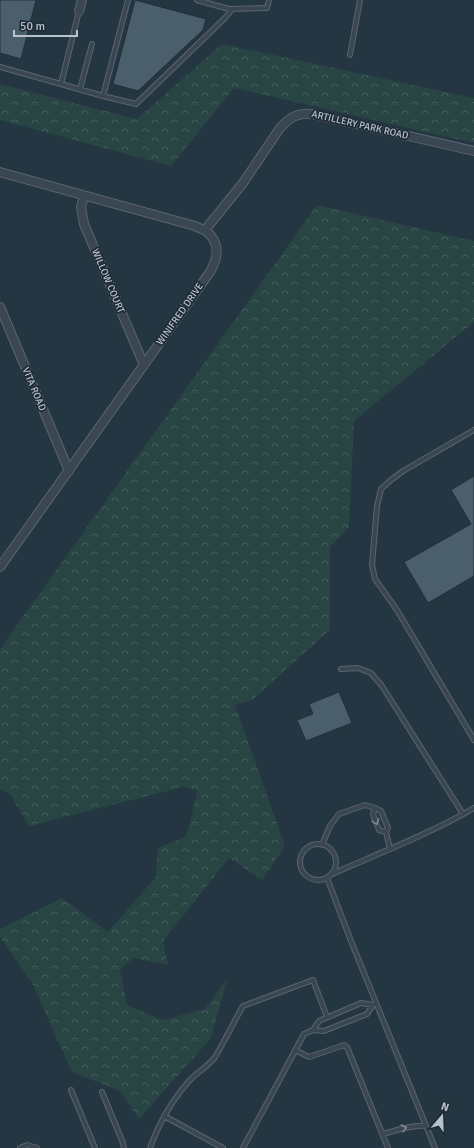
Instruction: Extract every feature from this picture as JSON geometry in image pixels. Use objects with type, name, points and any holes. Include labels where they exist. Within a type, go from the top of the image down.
[{"type":"street","points":[[79,11],[82,0]]},
{"type":"street","name":"ARTILLERY PARK ROAD","points":[[205,230],[242,183],[280,128],[286,121],[303,113],[474,151]]},
{"type":"street","points":[[0,172],[205,230]]},
{"type":"street","name":"WILLOW COURT","points":[[84,196],[81,207],[84,224],[144,365]]},
{"type":"street","name":"WINIFRED DRIVE","points":[[0,567],[210,272],[216,258],[217,250],[215,243],[205,230]]},
{"type":"street","name":"VITA ROAD","points":[[0,307],[2,319],[69,470]]},
{"type":"lane","points":[[103,96],[128,0]]},
{"type":"lane","points":[[197,0],[232,9],[267,8],[269,0]]},
{"type":"lane","points":[[350,55],[360,0]]},
{"type":"lane","points":[[0,66],[136,104],[226,17],[232,9]]},
{"type":"lane","points":[[61,84],[79,11]]},
{"type":"lane","points":[[80,89],[92,44]]},
{"type":"lane","points":[[474,430],[403,471],[381,489],[377,506],[372,565],[375,579],[397,610],[474,740]]},
{"type":"lane","points":[[341,669],[358,668],[372,673],[382,686],[463,814]]},
{"type":"lane","points":[[322,845],[330,826],[339,814],[365,805],[381,811],[388,828],[386,832],[390,848]]},
{"type":"lane","points":[[375,808],[373,814],[379,830],[386,832]]},
{"type":"lane","points":[[332,874],[448,822],[474,808]]},
{"type":"lane","points":[[317,844],[328,847],[332,851],[336,862],[332,874],[328,878],[316,880],[305,874],[301,869],[300,858],[306,848],[317,844]]},
{"type":"lane","points":[[328,878],[375,1004],[435,1148]]},
{"type":"lane","points":[[150,1148],[168,1108],[180,1090],[214,1058],[243,1006],[313,980],[327,1017]]},
{"type":"lane","points":[[313,1030],[319,1021],[327,1017],[361,1003],[375,1004]]},
{"type":"lane","points":[[243,1148],[304,1034],[313,1030],[324,1031],[367,1014],[375,1004]]},
{"type":"lane","points":[[295,1050],[308,1057],[344,1045],[347,1047],[388,1148]]},
{"type":"lane","points":[[71,1090],[95,1148]]},
{"type":"lane","points":[[102,1092],[124,1148]]},
{"type":"lane","points":[[164,1116],[223,1148]]},
{"type":"lane","points":[[383,1134],[405,1127],[417,1125],[426,1126]]},
{"type":"lane","points":[[20,1148],[27,1145],[37,1148]]},
{"type":"green space","points":[[222,44],[474,98],[474,143],[234,88],[171,166],[0,120],[0,84],[137,119]]},
{"type":"green space","points":[[317,205],[474,241],[474,322],[354,421],[349,527],[330,547],[330,630],[252,700],[235,705],[285,846],[262,880],[229,858],[163,941],[168,965],[133,958],[120,970],[127,1005],[163,1020],[205,1009],[227,979],[211,1038],[139,1119],[120,1091],[72,1072],[32,983],[0,937],[0,929],[62,898],[108,932],[156,877],[158,848],[187,836],[197,790],[183,787],[29,826],[10,794],[0,789],[0,649]]},
{"type":"building","points":[[0,0],[36,0],[21,59],[0,53]]},
{"type":"building","points":[[135,0],[206,19],[203,30],[138,91],[113,84]]},
{"type":"building","points":[[474,476],[474,576],[428,603],[404,562],[471,524],[451,490]]},
{"type":"building","points":[[339,692],[352,723],[306,741],[297,720],[313,714],[309,704]]}]
